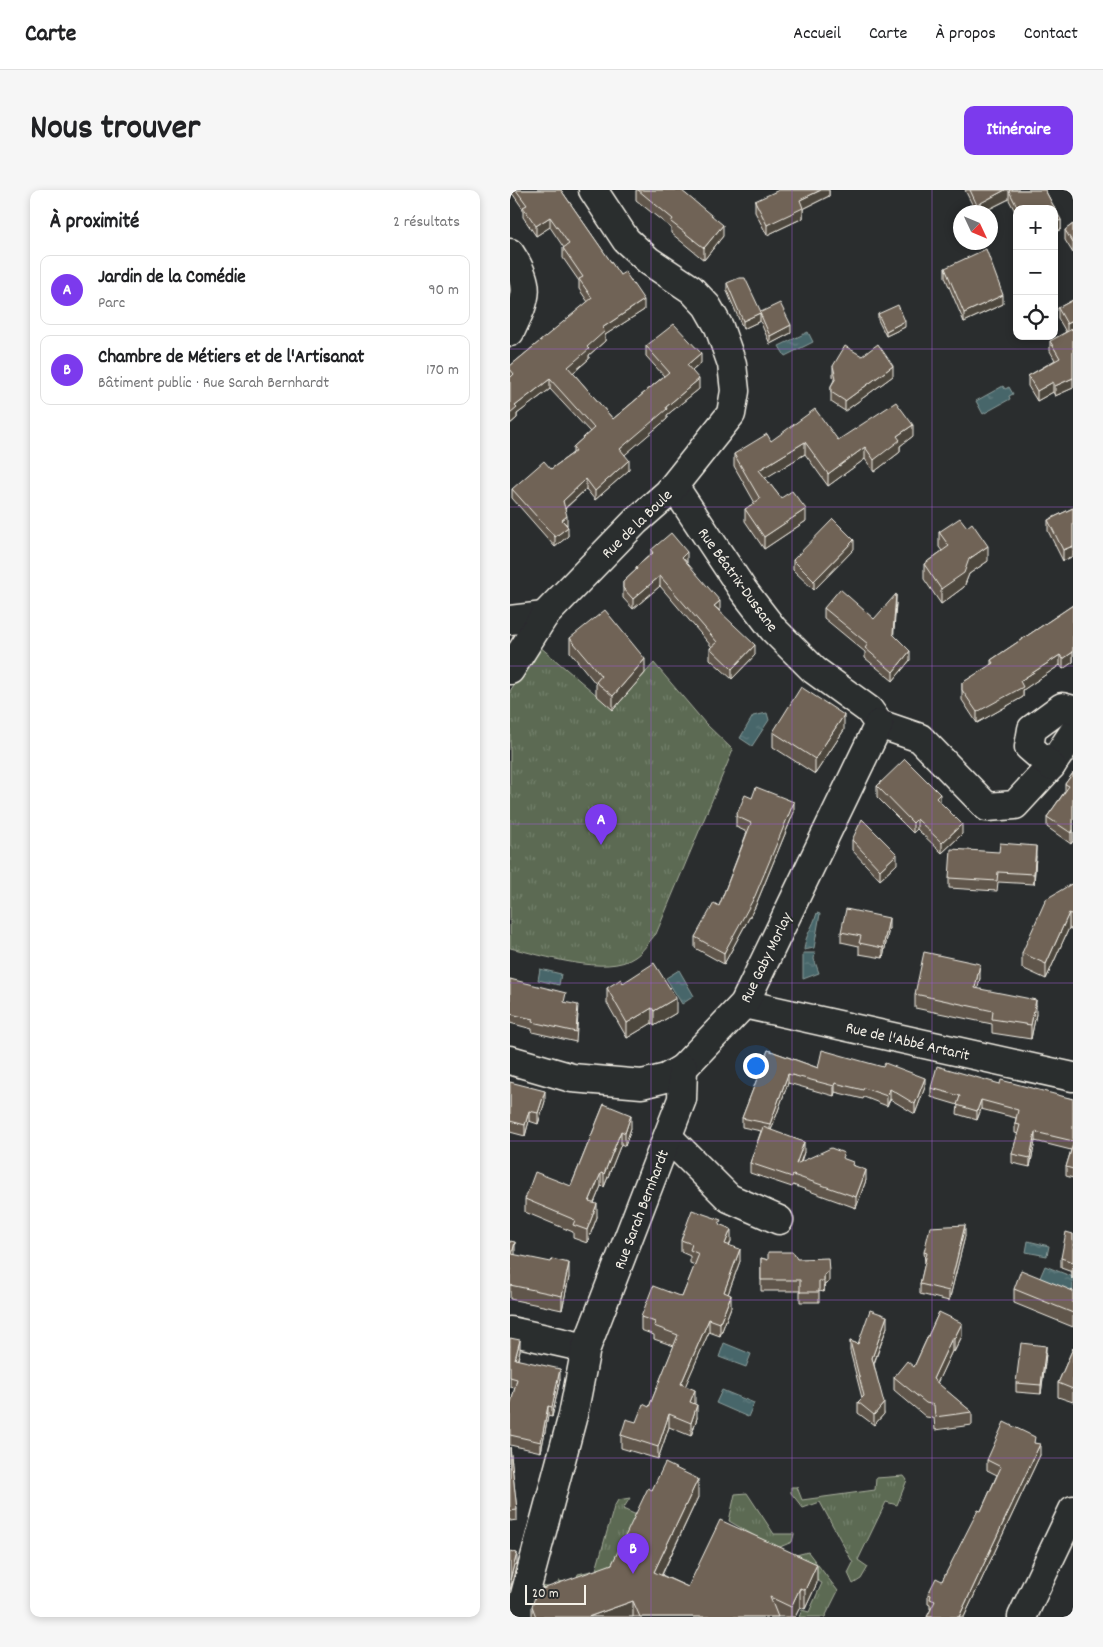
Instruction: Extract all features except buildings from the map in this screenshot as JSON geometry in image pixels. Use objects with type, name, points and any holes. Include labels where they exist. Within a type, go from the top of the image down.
[{"type":"street","name":"Rue de la Boule","points":[[510,670],[544,616],[636,521],[674,486],[731,414],[736,392],[732,364],[719,327],[707,306],[691,289],[648,262],[626,240],[593,190]]},
{"type":"street","points":[[510,253],[522,270],[526,298],[510,332]]},
{"type":"street","name":"Rue Béatrix-Dussane","points":[[674,486],[743,590],[773,629],[814,670],[869,710],[878,724]]},
{"type":"street","points":[[510,620],[544,616]]},
{"type":"street","points":[[1051,766],[1029,747],[1032,729],[1062,707],[1073,710]]},
{"type":"street","points":[[878,724],[920,738],[987,807],[1015,805],[1051,766],[1073,733]]},
{"type":"street","name":"Rue Gaby Morlay","points":[[510,1060],[572,1078],[642,1084],[666,1078],[683,1068],[744,1004],[878,724]]},
{"type":"street","name":"Rue de l'Abbé Artarit","points":[[744,1004],[1073,1077]]},
{"type":"street","name":"Rue Sarah Bernhardt","points":[[520,1617],[573,1415],[586,1348],[682,1099],[683,1068]]},
{"type":"street","points":[[668,1137],[729,1198],[779,1220]]},
{"type":"street","points":[[510,1331],[586,1348]]},
{"type":"street","points":[[1022,1617],[1073,1510]]},
{"type":"green space","points":[[539,646],[613,709],[654,663],[705,723],[733,750],[656,934],[638,955],[623,963],[592,965],[574,963],[510,948],[510,691]]},
{"type":"green space","points":[[904,1476],[907,1480],[897,1505],[886,1502],[858,1560],[868,1567],[861,1579],[853,1584],[848,1573],[853,1563],[820,1502],[803,1508],[791,1493],[791,1487],[797,1487],[802,1500],[875,1490],[876,1478]]},
{"type":"green space","points":[[747,1493],[774,1534],[794,1534],[792,1542],[780,1547],[770,1545],[729,1521],[735,1494]]},
{"type":"green space","points":[[630,1498],[623,1509],[641,1517],[610,1581],[537,1608],[539,1586],[555,1588],[559,1581],[575,1584],[578,1574],[596,1570],[614,1507],[618,1500]]},
{"type":"green space","points":[[808,1552],[838,1591],[825,1617],[799,1617],[802,1610],[809,1612],[822,1583],[785,1564],[788,1557]]},
{"type":"water","points":[[808,332],[813,342],[785,356],[779,346]]},
{"type":"water","points":[[1003,386],[1005,389],[1009,387],[1013,394],[1009,396],[1010,399],[983,414],[976,401]]},
{"type":"water","points":[[767,713],[769,720],[752,746],[740,738],[753,716]]},
{"type":"water","points":[[817,913],[820,914],[814,948],[804,950],[806,940]]},
{"type":"water","points":[[803,953],[815,953],[814,959],[819,973],[803,979]]},
{"type":"water","points":[[540,969],[561,974],[559,985],[538,980]]},
{"type":"water","points":[[679,970],[694,996],[682,1004],[666,978]]},
{"type":"water","points":[[1028,1241],[1049,1246],[1047,1256],[1026,1252]]},
{"type":"water","points":[[1045,1266],[1073,1277],[1073,1292],[1039,1280]]},
{"type":"water","points":[[724,1343],[751,1354],[746,1367],[719,1357]]},
{"type":"water","points":[[722,1390],[754,1403],[748,1417],[716,1403]]},
{"type":"place","name":"Jardin de la Comédie","points":[[601,845]]},
{"type":"place","name":"Chambre de Métiers et de l'Artisanat","points":[[633,1574]]}]
